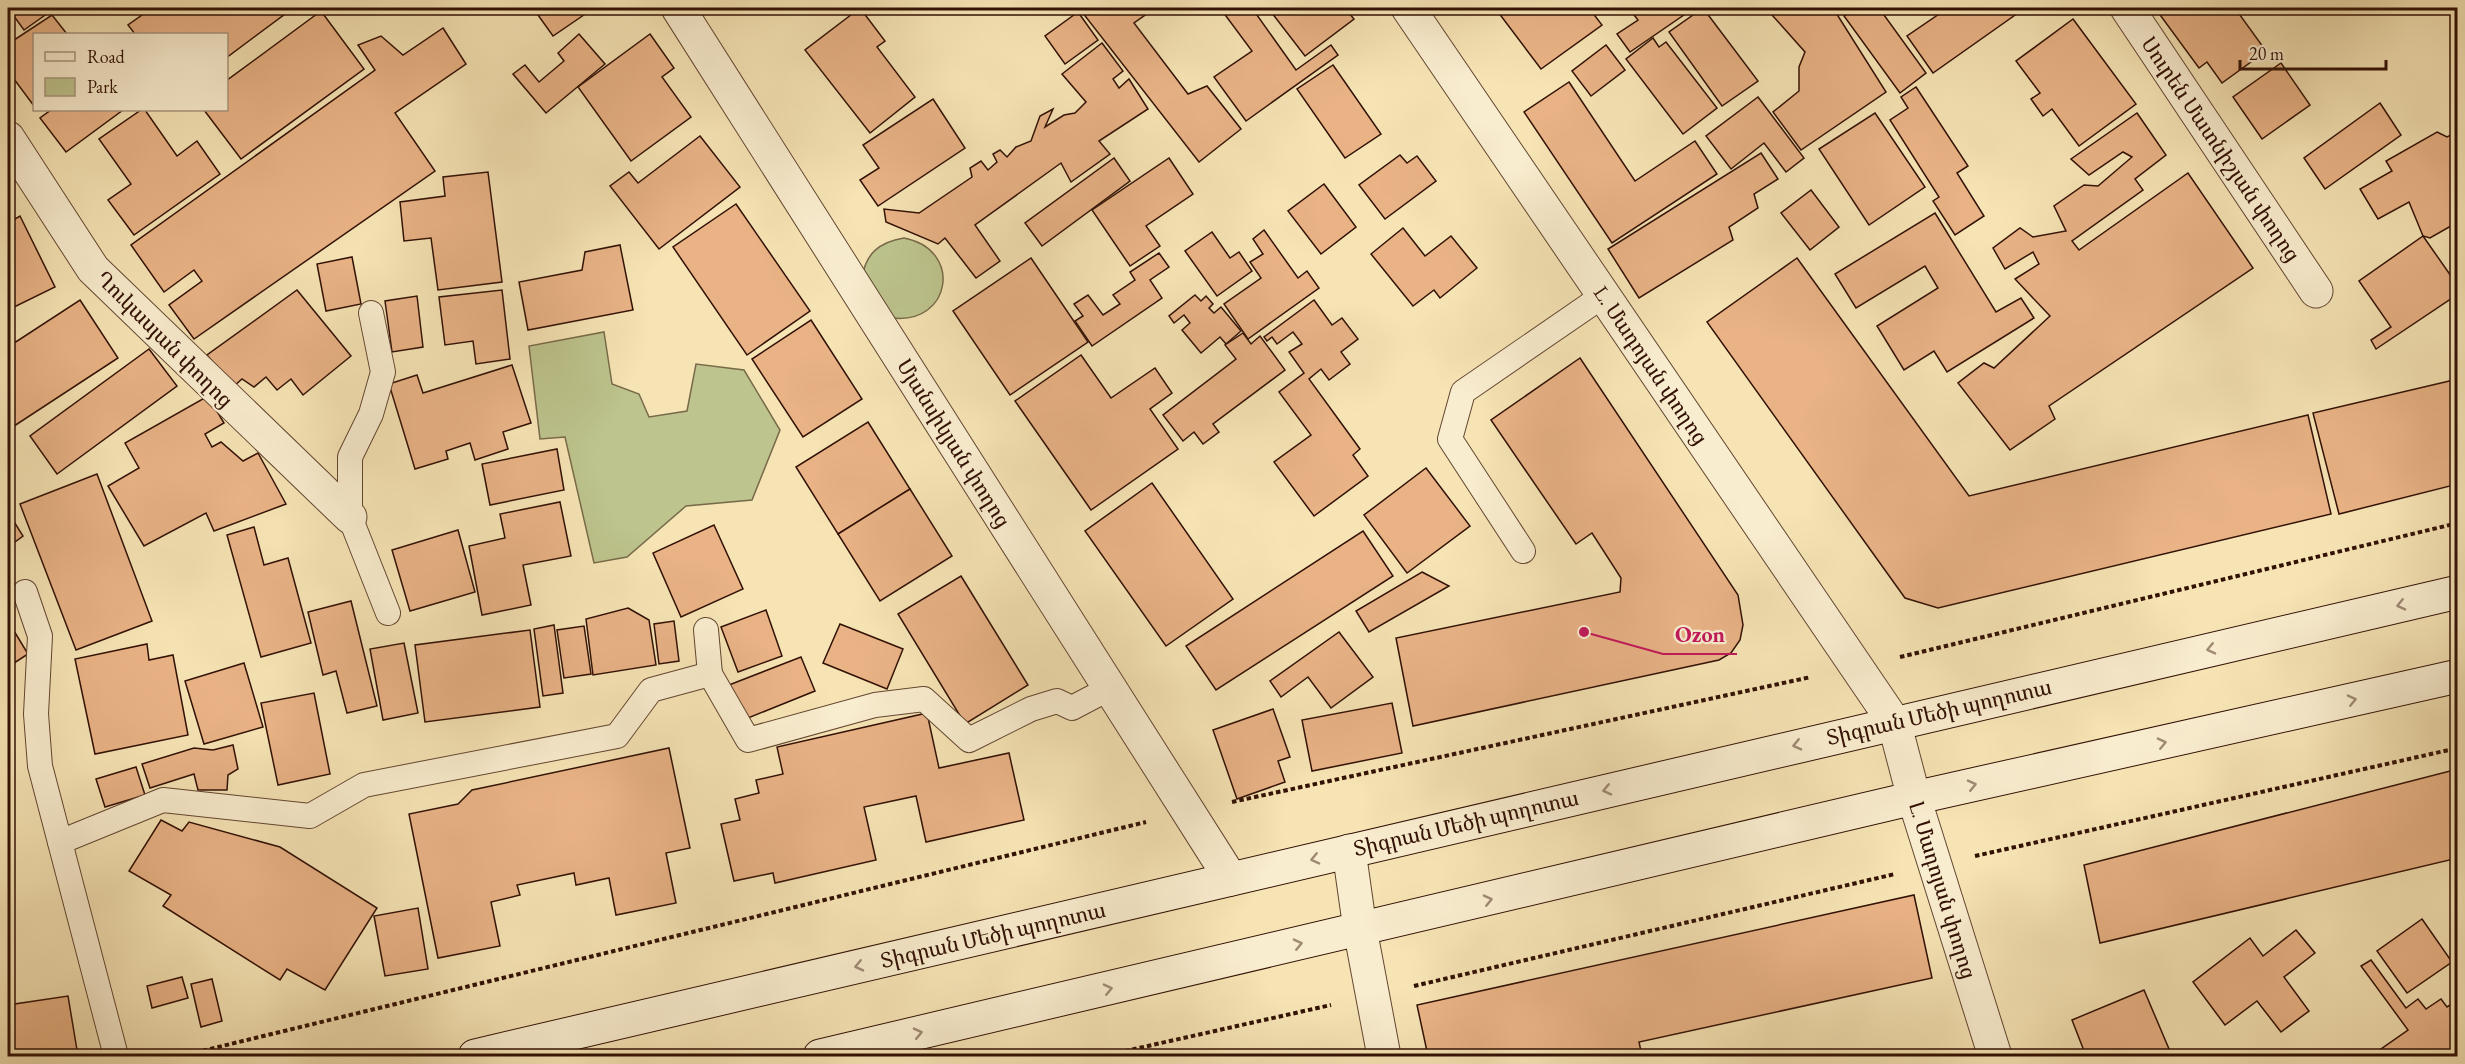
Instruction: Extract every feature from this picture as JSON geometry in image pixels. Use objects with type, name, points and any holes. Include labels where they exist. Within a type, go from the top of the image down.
[{"type":"main road","name":"Մյանսիկյան փողոց","points":[[678,8],[1231,879]]},
{"type":"main road","name":"L. Մադոյան փողոց","points":[[1408,8],[1894,722]]},
{"type":"main road","name":"Սուրեն Մատնիշյան փողոց","points":[[2127,8],[2316,291]]},
{"type":"main road","name":"Ղուկասյան փողոց","points":[[8,138],[93,270],[350,517]]},
{"type":"main road","name":"Տիգրան Մեծի պողոտա","points":[[476,1056],[1894,722],[2457,592]]},
{"type":"main road","points":[[820,1056],[1914,798],[2457,676]]},
{"type":"main road","name":"Լ. Մադոյան փողոց","points":[[1894,722],[1914,798],[1995,1056]]},
{"type":"main road","points":[[1349,851],[1360,929],[1384,1056]]},
{"type":"lane","points":[[1523,551],[1450,439],[1464,392],[1604,295]]},
{"type":"lane","points":[[371,313],[383,372],[371,414],[350,457],[350,517],[388,613]]},
{"type":"lane","points":[[25,592],[40,636],[36,714],[40,766],[116,1056]]},
{"type":"lane","points":[[706,630],[710,674],[748,740],[875,705],[924,699],[969,740],[1031,710],[1057,701],[1072,708],[1110,688]]},
{"type":"lane","points":[[60,842],[163,800],[310,816],[364,785],[617,736],[651,690],[710,674]]},
{"type":"path","points":[[181,1056],[1188,812],[1857,667],[2457,523]]},
{"type":"path","points":[[1103,1056],[2457,748]]},
{"type":"green space","points":[[904,238],[923,245],[935,256],[942,270],[943,285],[938,299],[927,310],[912,317],[892,318],[862,279],[866,263],[875,251],[887,243]]},
{"type":"green space","points":[[604,332],[612,384],[639,394],[649,417],[687,411],[696,364],[744,370],[780,430],[752,500],[686,506],[627,557],[594,563],[565,437],[540,439],[529,346]]},
{"type":"building","points":[[8,8],[55,8],[24,30]]},
{"type":"building","points":[[152,8],[280,8],[285,14],[228,57],[228,33],[134,33],[128,25]]},
{"type":"building","points":[[533,8],[594,8],[553,36]]},
{"type":"building","points":[[860,8],[885,41],[877,47],[915,97],[870,133],[805,50]]},
{"type":"building","points":[[1088,8],[1144,8],[1148,13],[1134,23],[1188,94],[1207,86],[1241,129],[1199,162],[1082,12]]},
{"type":"building","points":[[1220,8],[1252,8],[1296,70],[1331,45],[1338,55],[1246,121],[1214,77],[1252,51]]},
{"type":"building","points":[[1268,8],[1345,8],[1354,19],[1305,56]]},
{"type":"building","points":[[1495,8],[1589,8],[1602,25],[1541,69]]},
{"type":"building","points":[[1619,8],[1694,8],[1630,52],[1617,34],[1638,20],[1631,11],[1623,14]]},
{"type":"building","points":[[1703,8],[1758,81],[1722,106],[1669,32]]},
{"type":"building","points":[[1785,8],[1833,8],[1886,92],[1801,150],[1773,112],[1799,91],[1799,67],[1805,52],[1772,15]]},
{"type":"building","points":[[1856,8],[1879,8],[1926,73],[1900,93],[1844,16]]},
{"type":"building","points":[[1948,8],[2025,8],[1933,73],[1907,36]]},
{"type":"building","points":[[2155,8],[2242,8],[2237,11],[2266,51],[2222,83],[2207,62],[2199,68]]},
{"type":"building","points":[[321,11],[364,69],[241,159],[205,111],[228,111],[228,80]]},
{"type":"building","points":[[1078,12],[1098,40],[1065,64],[1045,36]]},
{"type":"building","points":[[52,15],[66,33],[33,33],[33,105],[8,71],[8,44]]},
{"type":"building","points":[[2073,19],[2136,104],[2079,146],[2052,109],[2043,116],[2031,99],[2040,93],[2016,61]]},
{"type":"building","points":[[443,28],[466,64],[395,113],[435,171],[194,339],[169,305],[202,281],[194,270],[164,292],[131,245],[375,70],[358,45],[381,36],[403,55]]},
{"type":"building","points":[[579,34],[605,64],[546,113],[513,74],[525,65],[539,82],[564,61],[558,53]]},
{"type":"building","points":[[650,34],[674,68],[662,77],[691,117],[631,161],[578,87]]},
{"type":"building","points":[[1653,38],[1659,47],[1666,42],[1717,108],[1683,134],[1626,59]]},
{"type":"building","points":[[1102,43],[1123,71],[1113,79],[1119,88],[1129,79],[1148,109],[1099,141],[1110,154],[1071,182],[1061,163],[975,225],[1000,261],[976,278],[945,238],[938,244],[886,222],[884,209],[919,213],[972,177],[970,168],[981,161],[988,170],[997,162],[993,154],[1000,150],[1007,157],[1016,147],[1031,141],[1040,116],[1053,109],[1045,127],[1064,115],[1075,113],[1086,102],[1062,74]]},
{"type":"building","points":[[1606,45],[1625,70],[1591,96],[1572,71]]},
{"type":"building","points":[[2281,63],[2310,105],[2262,139],[2233,97]]},
{"type":"building","points":[[1333,65],[1381,134],[1345,158],[1297,89]]},
{"type":"building","points":[[1569,82],[1635,181],[1695,141],[1717,174],[1612,243],[1524,112]]},
{"type":"building","points":[[1916,87],[1968,166],[1957,173],[1984,216],[1955,235],[1933,201],[1939,197],[1890,120],[1908,108],[1901,97]]},
{"type":"building","points":[[1758,97],[1804,158],[1786,172],[1764,143],[1731,169],[1706,136]]},
{"type":"building","points":[[933,99],[965,148],[878,206],[860,180],[879,168],[863,145]]},
{"type":"building","points":[[2380,103],[2401,135],[2325,189],[2304,158]]},
{"type":"building","points":[[50,111],[122,111],[66,152],[40,118]]},
{"type":"building","points":[[140,111],[146,111],[177,156],[197,141],[220,174],[134,235],[108,200],[131,184],[99,139]]},
{"type":"building","points":[[1875,113],[1925,187],[1869,225],[1819,149]]},
{"type":"building","points":[[2137,113],[2166,155],[2135,179],[2143,190],[2072,241],[2079,250],[2188,173],[2253,268],[2049,406],[2055,419],[2010,450],[1958,383],[1984,363],[1994,368],[2050,316],[2015,279],[2039,264],[2033,252],[2005,269],[1993,248],[2020,228],[2033,237],[2066,231],[2054,206],[2084,185],[2098,186],[2132,157],[2123,152],[2089,175],[2071,159]]},
{"type":"building","points":[[2437,132],[2447,137],[2455,133],[2458,138],[2458,222],[2430,238],[2423,236],[2409,202],[2378,219],[2360,189],[2392,171],[2386,161]]},
{"type":"building","points":[[700,136],[740,187],[659,249],[610,186],[629,172],[638,183]]},
{"type":"building","points":[[1761,153],[1778,179],[1754,194],[1758,208],[1729,227],[1733,240],[1639,298],[1608,249]]},
{"type":"building","points":[[1400,155],[1407,163],[1417,156],[1436,181],[1385,219],[1359,185]]},
{"type":"building","points":[[1114,158],[1130,181],[1042,246],[1025,223]]},
{"type":"building","points":[[1169,158],[1193,194],[1146,226],[1160,246],[1130,266],[1092,210]]},
{"type":"building","points":[[488,172],[502,282],[438,290],[431,238],[404,241],[400,202],[445,196],[443,177]]},
{"type":"building","points":[[1324,184],[1356,227],[1321,254],[1288,211]]},
{"type":"building","points":[[1811,190],[1839,227],[1810,250],[1781,213]]},
{"type":"building","points":[[736,204],[810,311],[747,355],[673,247]]},
{"type":"building","points":[[1935,213],[1996,312],[2021,298],[2034,318],[1947,372],[1934,351],[1904,370],[1877,326],[1938,288],[1925,266],[1856,308],[1835,274]]},
{"type":"building","points":[[20,216],[55,287],[8,310],[8,223]]},
{"type":"building","points":[[1403,228],[1425,256],[1451,236],[1477,268],[1440,298],[1434,290],[1413,306],[1371,254]]},
{"type":"building","points":[[1264,230],[1298,278],[1307,271],[1319,288],[1248,339],[1224,304],[1261,278],[1250,262],[1263,254],[1253,239]]},
{"type":"building","points":[[1212,232],[1230,258],[1239,252],[1252,271],[1217,296],[1185,251]]},
{"type":"building","points":[[2423,236],[2458,286],[2458,294],[2376,349],[2371,340],[2391,327],[2359,281]]},
{"type":"building","points":[[620,245],[633,310],[528,330],[519,282],[582,270],[585,252]]},
{"type":"building","points":[[1159,253],[1169,267],[1150,280],[1162,298],[1092,346],[1075,321],[1083,316],[1074,304],[1088,295],[1103,315],[1120,304],[1113,295],[1135,280],[1130,272]]},
{"type":"building","points":[[352,257],[361,304],[326,311],[317,264]]},
{"type":"building","points":[[1031,258],[1088,342],[1010,395],[953,311]]},
{"type":"building","points":[[1797,258],[1969,496],[2308,415],[2331,514],[1938,608],[1905,598],[1707,322]]},
{"type":"building","points":[[297,290],[351,356],[303,395],[291,379],[277,390],[266,377],[254,387],[242,379],[233,387],[207,355]]},
{"type":"building","points":[[502,290],[510,359],[476,364],[473,341],[445,345],[439,297]]},
{"type":"building","points":[[1195,295],[1201,301],[1206,296],[1213,304],[1209,308],[1214,313],[1221,307],[1241,331],[1226,344],[1220,337],[1201,353],[1182,330],[1190,323],[1184,315],[1174,323],[1169,316]]},
{"type":"building","points":[[417,296],[423,347],[392,352],[385,301]]},
{"type":"building","points":[[80,300],[118,358],[8,430],[8,347]]},
{"type":"building","points":[[1314,300],[1332,325],[1342,318],[1358,339],[1341,352],[1350,364],[1329,380],[1321,369],[1309,379],[1360,449],[1353,455],[1368,476],[1314,516],[1274,462],[1311,435],[1279,392],[1304,373],[1289,352],[1302,344],[1293,332],[1277,344],[1272,337],[1267,341],[1264,337]]},
{"type":"building","points":[[811,320],[862,399],[803,437],[752,359]]},
{"type":"building","points":[[1243,333],[1251,344],[1260,336],[1285,370],[1213,424],[1219,432],[1203,444],[1194,432],[1183,441],[1163,415],[1236,359],[1225,345]]},
{"type":"building","points":[[149,349],[177,386],[57,474],[30,436]]},
{"type":"building","points":[[1081,355],[1111,398],[1155,368],[1172,393],[1150,409],[1178,449],[1091,510],[1015,401]]},
{"type":"building","points":[[1580,358],[1738,595],[1743,625],[1740,640],[1731,653],[1719,660],[1413,726],[1396,638],[1620,592],[1621,578],[1592,533],[1576,544],[1491,420]]},
{"type":"building","points":[[512,365],[531,423],[503,432],[508,449],[475,460],[470,443],[446,451],[448,459],[415,469],[389,384],[417,375],[423,393]]},
{"type":"building","points":[[2458,379],[2458,484],[2339,514],[2313,413]]},
{"type":"building","points":[[208,396],[224,423],[205,434],[212,447],[221,442],[243,461],[258,453],[286,504],[214,531],[206,513],[144,546],[108,486],[139,468],[125,443]]},
{"type":"building","points":[[868,422],[910,489],[838,534],[796,467]]},
{"type":"building","points":[[557,449],[564,490],[490,505],[482,464]]},
{"type":"building","points":[[1426,468],[1470,526],[1407,573],[1364,515]]},
{"type":"building","points":[[97,474],[152,621],[76,650],[20,504]]},
{"type":"building","points":[[1152,483],[1233,599],[1166,646],[1085,531]]},
{"type":"building","points":[[910,489],[952,556],[880,601],[838,534]]},
{"type":"building","points":[[560,502],[571,556],[523,565],[531,605],[482,615],[469,546],[505,538],[500,514]]},
{"type":"building","points":[[8,512],[23,536],[8,547]]},
{"type":"building","points":[[714,525],[743,589],[681,617],[653,553]]},
{"type":"building","points":[[254,527],[264,565],[288,558],[311,643],[261,657],[227,535]]},
{"type":"building","points":[[458,530],[475,592],[410,611],[392,550]]},
{"type":"building","points":[[1363,531],[1393,576],[1216,690],[1186,646]]},
{"type":"building","points":[[1422,572],[1449,586],[1369,632],[1356,611]]},
{"type":"building","points":[[961,576],[1028,685],[965,724],[898,614]]},
{"type":"building","points":[[351,601],[377,706],[347,713],[336,671],[323,675],[308,612]]},
{"type":"building","points":[[628,608],[649,620],[656,665],[593,675],[586,619]]},
{"type":"building","points":[[766,610],[782,656],[738,672],[721,627]]},
{"type":"building","points":[[8,621],[28,654],[8,667]]},
{"type":"building","points":[[674,621],[679,661],[659,664],[654,624]]},
{"type":"building","points":[[840,624],[903,649],[887,689],[823,663]]},
{"type":"building","points":[[554,625],[563,693],[543,696],[534,629]]},
{"type":"building","points":[[584,626],[591,674],[564,678],[557,630]]},
{"type":"building","points":[[530,630],[540,707],[425,722],[415,645]]},
{"type":"building","points":[[1339,632],[1373,677],[1331,708],[1308,677],[1281,697],[1270,681]]},
{"type":"building","points":[[404,643],[418,713],[383,720],[370,649]]},
{"type":"building","points":[[147,644],[149,660],[173,655],[188,735],[95,754],[75,659]]},
{"type":"building","points":[[801,657],[815,691],[743,720],[729,685]]},
{"type":"building","points":[[244,663],[263,727],[204,744],[185,681]]},
{"type":"building","points":[[314,693],[330,774],[278,785],[261,703]]},
{"type":"building","points":[[1392,703],[1402,753],[1312,771],[1302,720]]},
{"type":"building","points":[[1273,709],[1290,757],[1278,761],[1285,782],[1237,799],[1213,730]]},
{"type":"building","points":[[927,713],[939,768],[1009,753],[1024,820],[926,842],[916,796],[864,807],[876,860],[775,883],[773,873],[734,881],[721,824],[740,820],[735,799],[759,793],[756,780],[783,774],[777,747]]},
{"type":"building","points":[[233,745],[238,769],[228,775],[227,790],[198,790],[194,774],[150,788],[142,764],[194,748],[213,750]]},
{"type":"building","points":[[669,748],[690,848],[666,853],[676,903],[616,915],[609,878],[576,885],[574,873],[517,885],[520,895],[491,902],[500,946],[438,958],[409,814],[458,804],[472,790]]},
{"type":"building","points":[[136,767],[145,795],[105,807],[96,779]]},
{"type":"building","points":[[2458,769],[2458,858],[2100,943],[2084,865]]},
{"type":"building","points":[[161,820],[182,831],[189,822],[280,847],[377,908],[325,990],[287,969],[280,980],[163,906],[171,895],[129,871]]},
{"type":"building","points":[[1914,895],[1932,978],[1639,1042],[1642,1056],[1428,1056],[1417,1005]]},
{"type":"building","points":[[418,908],[428,969],[385,976],[374,916]]},
{"type":"building","points":[[2422,919],[2452,962],[2407,993],[2377,951]]},
{"type":"building","points":[[2296,930],[2315,953],[2284,977],[2309,1011],[2281,1032],[2257,1001],[2225,1025],[2193,982],[2250,938],[2263,956]]},
{"type":"building","points":[[2371,960],[2406,1008],[2418,999],[2426,1009],[2441,999],[2447,1007],[2458,1000],[2458,1056],[2416,1056],[2415,1054],[2371,1056],[2408,1030],[2361,966]]},
{"type":"building","points":[[182,977],[188,998],[152,1008],[147,986]]},
{"type":"building","points":[[212,979],[222,1021],[201,1027],[191,984]]},
{"type":"building","points":[[2144,990],[2172,1056],[2086,1056],[2072,1020]]},
{"type":"building","points":[[68,996],[78,1056],[8,1056],[8,1005]]},
{"type":"place","name":"Ozon","points":[[1584,632]]}]
